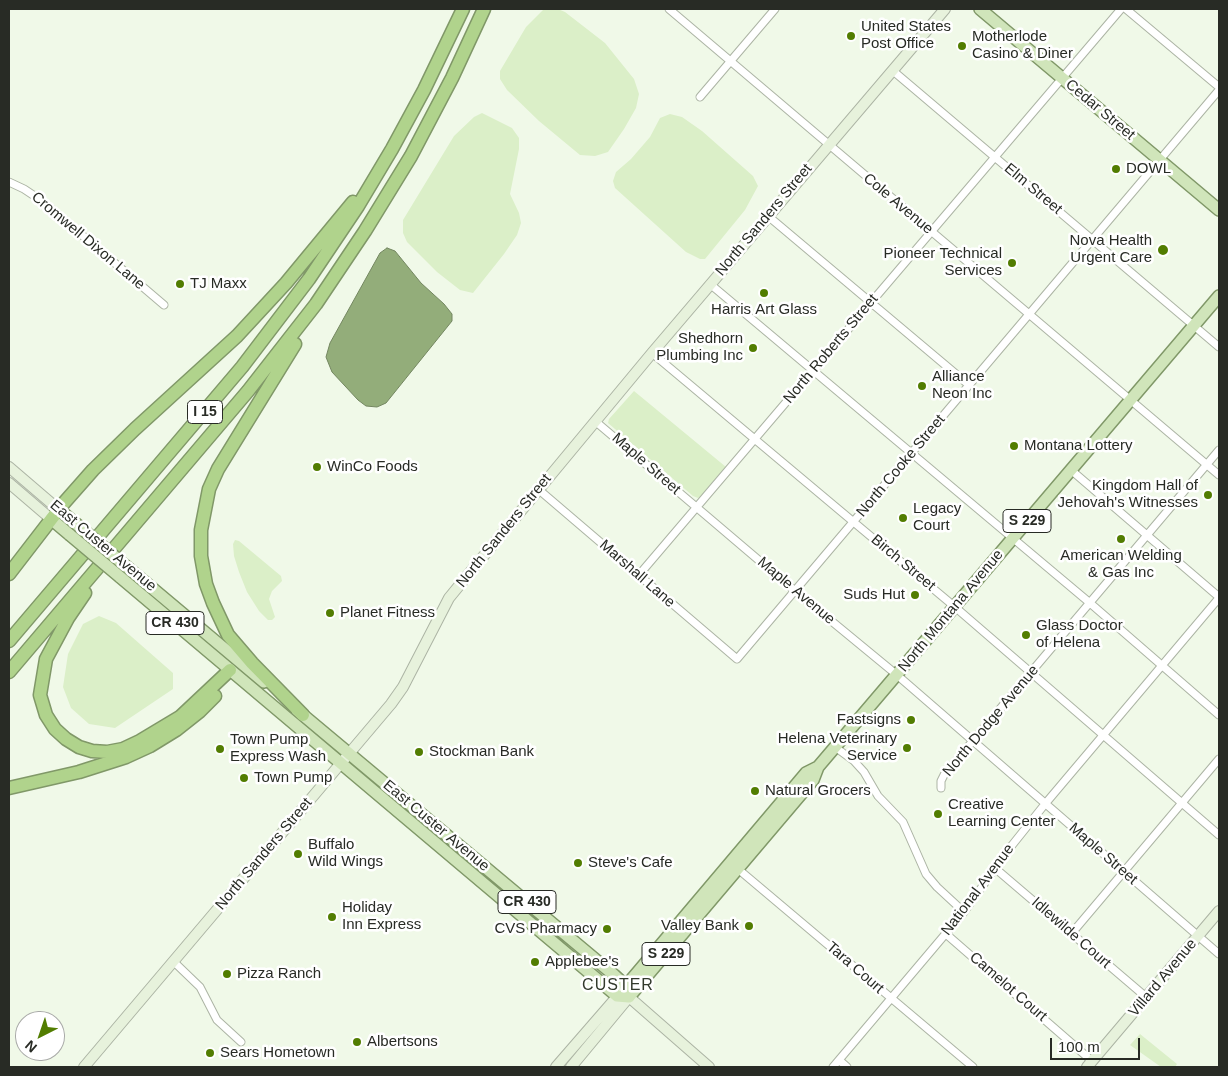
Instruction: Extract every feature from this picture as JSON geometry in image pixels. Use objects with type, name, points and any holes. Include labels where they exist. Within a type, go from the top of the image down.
[{"type":"highway","name":"I 15","points":[[9,641],[200,418],[270,333],[326,255],[381,168],[424,90],[463,9]]},
{"type":"highway","name":"I 15","points":[[9,672],[267,368],[341,268],[404,169],[462,58],[484,9]]},
{"type":"highway","points":[[462,58],[490,9]]},
{"type":"highway","points":[[9,574],[54,514],[113,449],[215,358],[262,310],[381,168]]},
{"type":"highway","points":[[303,715],[252,663],[228,635],[206,584],[201,556],[201,530],[209,490],[218,469],[341,268]]},
{"type":"highway","points":[[134,525],[68,618],[46,659],[40,694],[46,715],[55,729],[66,739],[92,751],[106,752],[123,749],[154,734],[180,717],[235,669]]},
{"type":"highway","points":[[9,788],[80,772],[126,757],[150,746],[176,730],[200,711],[235,669]]},
{"type":"main road","name":"Cedar Street","points":[[980,9],[1219,210]]},
{"type":"main road","name":"North Montana Avenue","points":[[627,992],[738,869],[813,780],[818,767],[1219,296]]},
{"type":"main road","name":"East Custer Avenue","points":[[54,514],[81,528],[127,567],[235,669],[340,764],[617,996]]},
{"type":"main road","name":"East Custer Avenue","points":[[54,514],[70,535],[120,577],[235,669],[303,715],[627,992]]},
{"type":"main road","name":"North Montana Avenue","points":[[627,992],[800,780],[806,773],[818,767]]},
{"type":"main road","points":[[617,996],[627,992]]},
{"type":"street","name":"Cole Avenue","points":[[668,9],[1219,475]]},
{"type":"street","points":[[700,97],[775,9]]},
{"type":"street","name":"North Sanders Street","points":[[84,1067],[391,704],[403,687],[449,598],[538,488],[945,9]]},
{"type":"street","name":"North Roberts Street","points":[[638,576],[1121,9]]},
{"type":"street","points":[[1126,9],[1219,89]]},
{"type":"street","name":"Elm Street","points":[[892,70],[1219,347]]},
{"type":"street","name":"North Cooke Street","points":[[737,659],[1219,89]]},
{"type":"street","name":"Cromwell Dixon Lane","points":[[9,182],[42,201],[164,305]]},
{"type":"street","points":[[768,216],[969,385]]},
{"type":"street","points":[[710,284],[1090,603],[1219,715]]},
{"type":"street","name":"Birch Street","points":[[652,353],[955,606],[1219,835]]},
{"type":"street","name":"Maple Street","points":[[595,421],[696,507]]},
{"type":"street","name":"North Dodge Avenue","points":[[941,788],[941,781],[944,775],[1219,450]]},
{"type":"street","name":"East Custer Avenue","points":[[9,467],[54,514]]},
{"type":"street","points":[[1071,470],[1148,534],[1219,598]]},
{"type":"street","name":"East Custer Avenue","points":[[9,484],[54,514]]},
{"type":"street","name":"Marshall Lane","points":[[538,488],[638,576],[737,659]]},
{"type":"street","name":"Maple Avenue","points":[[696,507],[897,675]]},
{"type":"street","name":"National Avenue","points":[[833,1067],[964,912],[1011,846],[1045,804],[1219,598]]},
{"type":"street","name":"Maple Street","points":[[897,675],[1219,954]]},
{"type":"street","points":[[835,747],[854,761],[864,772],[878,796],[902,822],[926,874],[964,912]]},
{"type":"street","points":[[1072,933],[1219,759]]},
{"type":"street","name":"Tara Court","points":[[738,869],[972,1067]]},
{"type":"street","name":"Idlewilde Court","points":[[996,869],[1146,997]]},
{"type":"street","name":"Villard Avenue","points":[[1089,1064],[1219,911]]},
{"type":"street","name":"Camelot Court","points":[[946,934],[1089,1064]]},
{"type":"street","points":[[174,961],[200,987],[217,1020],[241,1042]]},
{"type":"street","points":[[627,992],[709,1067]]},
{"type":"street","name":"North Montana Avenue","points":[[571,1067],[627,992]]},
{"type":"street","points":[[556,1067],[617,996]]},
{"type":"street","points":[[839,1060],[847,1067]]},
{"type":"shaded area","points":[[544,9],[558,9],[565,12],[605,43],[634,79],[639,94],[636,108],[608,152],[595,156],[580,155],[539,121],[507,90],[500,79],[500,71],[526,27]]},
{"type":"shaded area","points":[[482,113],[512,128],[519,138],[519,149],[510,194],[519,213],[521,223],[517,235],[504,254],[473,293],[460,290],[437,272],[407,242],[403,233],[403,220],[454,136],[474,117]]},
{"type":"shaded area","points":[[670,114],[682,117],[702,131],[753,176],[758,186],[745,210],[705,259],[700,259],[686,252],[615,188],[613,181],[616,172],[631,159],[650,137],[660,118]]},
{"type":"shaded area","points":[[387,248],[395,251],[421,283],[444,304],[452,314],[452,321],[386,403],[377,407],[366,406],[332,372],[326,357],[330,343],[380,253]]},
{"type":"shaded area","points":[[634,391],[726,467],[702,496],[698,498],[693,496],[608,423],[609,419]]},
{"type":"shaded area","points":[[235,540],[239,541],[281,576],[282,581],[272,591],[269,599],[275,617],[272,620],[268,620],[259,611],[247,592],[234,556],[233,544]]},
{"type":"shaded area","points":[[99,616],[116,623],[173,673],[173,689],[115,728],[89,724],[71,708],[63,687],[68,654],[83,624]]},
{"type":"shaded area","points":[[1140,1034],[1177,1064],[1175,1067],[1161,1067],[1130,1045]]},
{"type":"place","name":"United States Post Office","points":[[851,36]]},
{"type":"place","name":"Motherlode Casino & Diner","points":[[962,46]]},
{"type":"place","name":"DOWL","points":[[1116,169]]},
{"type":"place","name":"Nova Health Urgent Care","points":[[1163,250]]},
{"type":"place","name":"Pioneer Technical Services","points":[[1012,263]]},
{"type":"place","name":"TJ Maxx","points":[[180,284]]},
{"type":"place","name":"Harris Art Glass","points":[[764,293]]},
{"type":"place","name":"Shedhorn Plumbing Inc","points":[[753,348]]},
{"type":"place","name":"Alliance Neon Inc","points":[[922,386]]},
{"type":"place","name":"Montana Lottery","points":[[1014,446]]},
{"type":"place","name":"WinCo Foods","points":[[317,467]]},
{"type":"place","name":"Kingdom Hall of Jehovah's Witnesses","points":[[1208,495]]},
{"type":"place","name":"Legacy Court","points":[[903,518]]},
{"type":"place","name":"American Welding & Gas Inc","points":[[1121,539]]},
{"type":"place","name":"Suds Hut","points":[[915,595]]},
{"type":"place","name":"Planet Fitness","points":[[330,613]]},
{"type":"place","name":"Glass Doctor of Helena","points":[[1026,635]]},
{"type":"place","name":"Fastsigns","points":[[911,720]]},
{"type":"place","name":"Helena Veterinary Service","points":[[907,748]]},
{"type":"place","name":"Town Pump Express Wash","points":[[220,749]]},
{"type":"place","name":"Stockman Bank","points":[[419,752]]},
{"type":"place","name":"Town Pump","points":[[244,778]]},
{"type":"place","name":"Natural Grocers","points":[[755,791]]},
{"type":"place","name":"Creative Learning Center","points":[[938,814]]},
{"type":"place","name":"Buffalo Wild Wings","points":[[298,854]]},
{"type":"place","name":"Steve's Cafe","points":[[578,863]]},
{"type":"place","name":"Holiday Inn Express","points":[[332,917]]},
{"type":"place","name":"Valley Bank","points":[[749,926]]},
{"type":"place","name":"CVS Pharmacy","points":[[607,929]]},
{"type":"place","name":"Applebee's","points":[[535,962]]},
{"type":"place","name":"Pizza Ranch","points":[[227,974]]},
{"type":"place","name":"Albertsons","points":[[357,1042]]},
{"type":"place","name":"Sears Hometown","points":[[210,1053]]},
{"type":"district","name":"CUSTER","points":[[618,986]]}]
